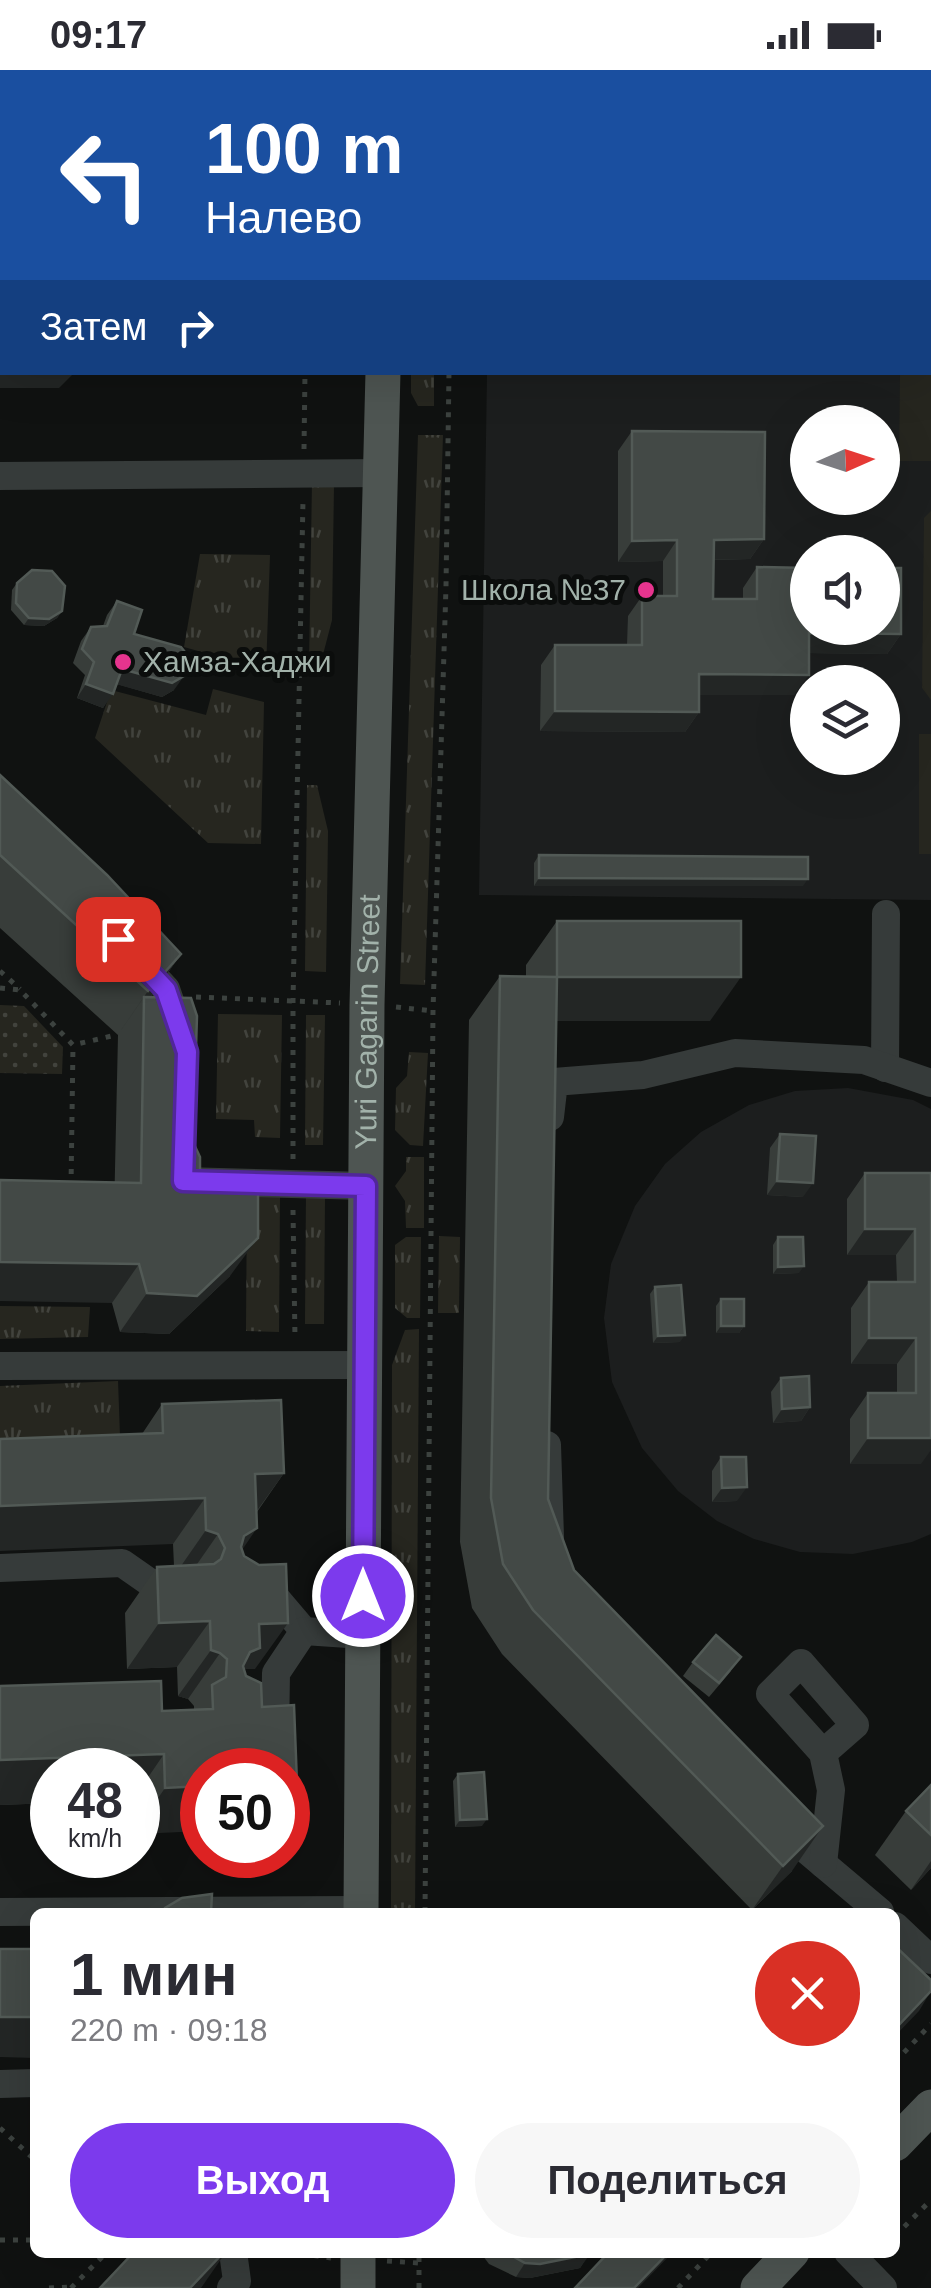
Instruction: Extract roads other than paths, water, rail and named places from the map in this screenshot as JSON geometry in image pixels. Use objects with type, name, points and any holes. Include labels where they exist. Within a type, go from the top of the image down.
[{"type":"main road","name":"Yuri Gagarin Street","points":[[360,1908],[368,1005],[383,375]]},
{"type":"main road","points":[[900,2139],[931,2107]]},
{"type":"main road","points":[[358,2258],[358,2288]]},
{"type":"main road","points":[[758,2288],[786,2258]]},
{"type":"street","points":[[0,476],[382,473]]},
{"type":"street","points":[[885,1068],[886,914]]},
{"type":"street","points":[[115,935],[166,990],[187,1052]]},
{"type":"street","points":[[546,1151],[554,1082],[643,1074],[735,1053],[864,1060],[931,1082]]},
{"type":"street","points":[[184,1144],[183,1181],[366,1186]]},
{"type":"street","points":[[0,1366],[365,1364]]},
{"type":"street","points":[[546,1408],[550,1544],[554,1560]]},
{"type":"street","points":[[0,1568],[122,1564],[165,1593],[175,1594]]},
{"type":"street","points":[[240,1592],[270,1592],[304,1631],[363,1634]]},
{"type":"street","points":[[275,1738],[276,1673],[304,1631]]},
{"type":"street","points":[[244,1711],[275,1709]]},
{"type":"street","points":[[822,1864],[831,1790],[823,1753]]},
{"type":"street","points":[[756,1807],[875,1908]]},
{"type":"street","points":[[0,1912],[30,1912]]},
{"type":"street","points":[[900,1929],[927,1945]]},
{"type":"street","points":[[0,2084],[30,2083]]},
{"type":"street","points":[[230,2288],[237,2282],[234,2258]]},
{"type":"street","points":[[854,2258],[883,2288]]},
{"type":"place","name":"Школа №37","points":[[646,590]]},
{"type":"place","name":"Хамза-Хаджи","points":[[123,662]]}]
